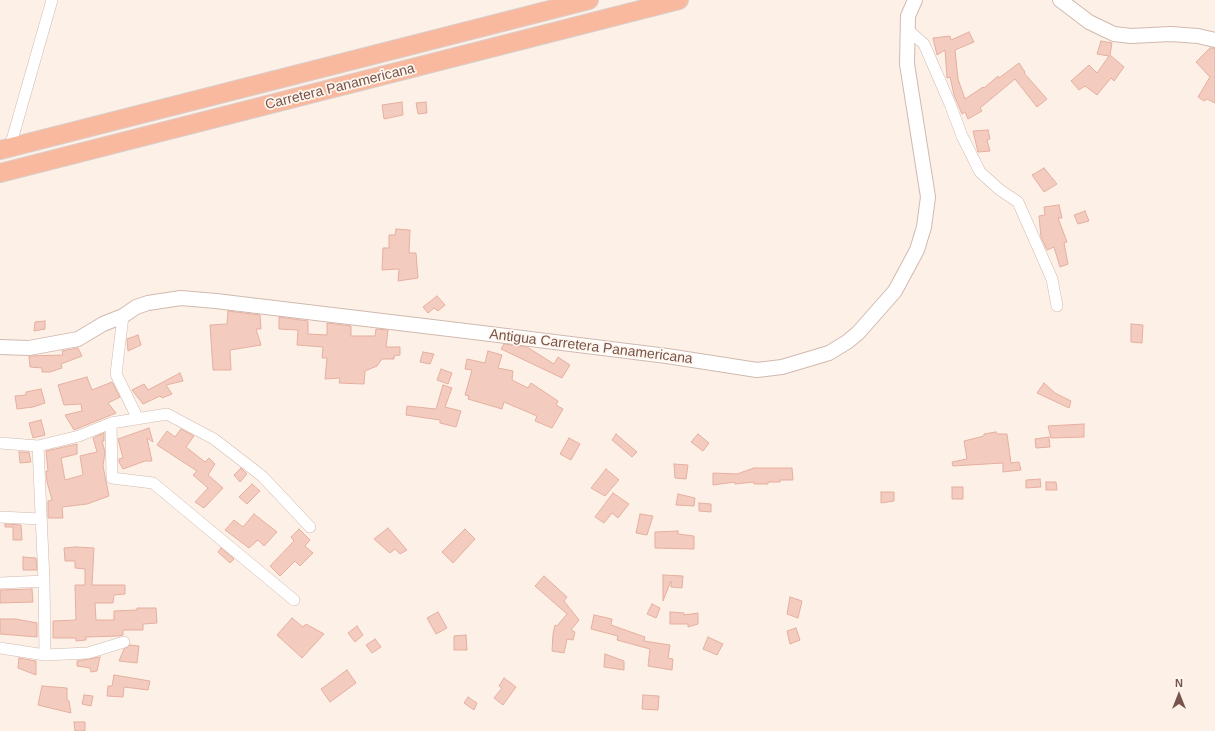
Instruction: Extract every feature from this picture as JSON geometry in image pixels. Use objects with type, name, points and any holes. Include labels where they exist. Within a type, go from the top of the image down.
[{"type":"highway","name":"Carretera Panamericana","points":[[5,148],[589,0]]},
{"type":"highway","name":"Carretera Panamericana","points":[[0,173],[679,0]]},
{"type":"street","points":[[5,148],[52,0]]},
{"type":"street","name":"Antigua Carretera Panamericana","points":[[0,347],[29,348],[78,339],[103,324],[123,316],[142,305],[166,299],[181,298],[216,300],[667,356],[758,370],[782,368],[829,353],[858,333],[895,291],[917,250],[924,227],[928,197],[908,76],[908,16],[915,0]]},
{"type":"street","points":[[1060,0],[1089,22],[1114,34],[1131,36],[1171,34],[1198,36],[1215,40]]},
{"type":"street","points":[[907,29],[924,44],[962,136],[980,172],[1000,190],[1018,202],[1052,279],[1057,306]]},
{"type":"street","points":[[123,316],[116,374],[138,419]]},
{"type":"street","points":[[0,443],[38,446],[79,436],[111,423],[167,414],[214,440],[262,476],[310,527]]},
{"type":"street","points":[[111,423],[112,478],[153,483],[294,600]]},
{"type":"street","points":[[38,446],[44,581],[45,655]]},
{"type":"street","points":[[0,516],[41,519]]},
{"type":"street","points":[[0,583],[44,581]]},
{"type":"street","points":[[0,648],[45,655],[88,653],[124,642]]},
{"type":"building","points":[[969,32],[974,42],[955,50],[958,79],[965,99],[983,87],[984,88],[998,76],[999,78],[1019,63],[1025,72],[1024,73],[1047,99],[1037,107],[1015,79],[980,108],[982,111],[968,119],[965,112],[962,114],[954,95],[950,77],[947,78],[945,50],[937,55],[933,38],[950,36],[951,40]]},
{"type":"building","points":[[1101,41],[1112,43],[1110,55],[1124,67],[1114,81],[1111,78],[1097,95],[1085,86],[1079,90],[1071,81],[1089,65],[1097,73],[1109,56],[1097,54]]},
{"type":"building","points":[[1210,48],[1215,48],[1215,103],[1207,99],[1204,101],[1198,97],[1210,77],[1196,62]]},
{"type":"building","points":[[402,102],[403,115],[384,119],[382,105]]},
{"type":"building","points":[[426,102],[427,113],[418,114],[416,103]]},
{"type":"building","points":[[988,130],[990,139],[987,140],[990,151],[978,152],[973,131]]},
{"type":"building","points":[[1044,168],[1057,184],[1044,192],[1032,175]]},
{"type":"building","points":[[1059,205],[1062,218],[1058,218],[1067,242],[1064,243],[1068,264],[1060,267],[1054,247],[1047,250],[1041,237],[1039,216],[1045,215],[1044,207]]},
{"type":"building","points":[[1085,211],[1089,221],[1078,224],[1074,215]]},
{"type":"building","points":[[396,229],[410,230],[409,253],[416,253],[418,278],[398,281],[399,269],[382,270],[383,248],[389,248],[389,235],[395,235]]},
{"type":"building","points":[[437,296],[445,305],[438,311],[434,308],[428,313],[423,307]]},
{"type":"building","points":[[228,311],[260,315],[261,329],[256,329],[261,345],[230,350],[231,370],[213,370],[210,325],[227,324]]},
{"type":"building","points":[[279,317],[308,321],[308,334],[327,335],[327,323],[351,326],[351,336],[375,336],[376,329],[388,330],[386,347],[400,347],[400,355],[394,356],[394,359],[382,359],[377,366],[365,371],[364,384],[339,383],[340,378],[325,379],[327,358],[322,358],[323,347],[297,345],[298,330],[279,329]]},
{"type":"building","points":[[45,321],[45,329],[34,331],[35,322]]},
{"type":"building","points":[[1131,324],[1143,325],[1142,343],[1131,342]]},
{"type":"building","points":[[138,335],[141,345],[128,351],[127,339]]},
{"type":"building","points":[[504,344],[527,347],[554,364],[558,357],[570,365],[562,378],[501,349]]},
{"type":"building","points":[[78,348],[82,356],[61,364],[62,368],[50,372],[42,372],[42,368],[30,367],[29,356],[63,355],[62,351]]},
{"type":"building","points":[[488,351],[502,355],[498,368],[513,371],[512,380],[528,388],[531,383],[558,401],[556,405],[563,409],[552,428],[535,421],[537,416],[504,402],[502,409],[468,399],[469,396],[465,395],[472,370],[465,369],[467,359],[485,363]]},
{"type":"building","points":[[423,352],[434,354],[430,364],[420,362]]},
{"type":"building","points":[[441,369],[452,373],[448,384],[437,380]]},
{"type":"building","points":[[180,373],[183,381],[166,385],[172,394],[162,398],[160,396],[143,404],[132,390],[144,384],[148,390]]},
{"type":"building","points":[[87,377],[92,390],[112,382],[120,397],[108,403],[116,413],[74,430],[65,415],[82,411],[81,404],[64,405],[58,385]]},
{"type":"building","points":[[1044,383],[1055,393],[1071,401],[1069,408],[1037,393]]},
{"type":"building","points":[[443,385],[452,388],[445,407],[461,411],[456,427],[440,423],[440,420],[406,415],[407,406],[436,409]]},
{"type":"building","points":[[41,389],[45,403],[33,407],[17,409],[15,396],[26,395],[26,392]]},
{"type":"building","points":[[41,420],[45,435],[33,438],[29,423]]},
{"type":"building","points":[[1084,424],[1084,437],[1051,438],[1048,426]]},
{"type":"building","points":[[149,428],[153,442],[147,438],[152,461],[145,461],[123,469],[119,462],[119,459],[123,458],[118,439]]},
{"type":"building","points":[[181,429],[194,436],[186,447],[205,462],[209,458],[215,464],[208,475],[223,488],[204,508],[195,502],[208,488],[193,475],[197,471],[157,445],[167,431],[175,437]]},
{"type":"building","points":[[996,432],[997,434],[1007,434],[1011,463],[1019,462],[1021,470],[1003,472],[1003,463],[953,466],[952,462],[967,459],[964,441],[984,436],[984,434]]},
{"type":"building","points":[[104,433],[104,441],[102,441],[105,452],[103,466],[109,496],[87,504],[62,507],[63,518],[48,518],[48,501],[52,500],[47,482],[46,471],[48,471],[46,451],[77,444],[77,454],[61,458],[65,480],[83,475],[80,456],[97,452],[93,438]]},
{"type":"building","points":[[616,434],[637,452],[632,457],[612,440]]},
{"type":"building","points":[[698,434],[709,443],[703,451],[691,442]]},
{"type":"building","points":[[1049,437],[1050,447],[1036,448],[1035,439]]},
{"type":"building","points":[[569,438],[580,444],[571,460],[560,454]]},
{"type":"building","points":[[19,452],[29,452],[31,462],[20,463]]},
{"type":"building","points":[[674,464],[688,465],[686,479],[675,478]]},
{"type":"building","points":[[241,468],[247,474],[240,482],[234,475]]},
{"type":"building","points":[[754,468],[792,468],[793,480],[780,480],[780,482],[768,482],[768,484],[754,484],[754,482],[735,484],[735,482],[713,485],[713,473],[737,474]]},
{"type":"building","points":[[606,469],[619,480],[605,496],[591,488]]},
{"type":"building","points":[[1040,479],[1041,487],[1026,488],[1026,480]]},
{"type":"building","points":[[1046,482],[1056,482],[1057,490],[1046,490]]},
{"type":"building","points":[[252,484],[260,491],[247,504],[239,497]]},
{"type":"building","points":[[952,487],[963,487],[963,499],[952,499]]},
{"type":"building","points":[[881,492],[894,492],[894,501],[881,503]]},
{"type":"building","points":[[613,493],[629,504],[618,518],[612,513],[604,523],[595,517]]},
{"type":"building","points":[[678,494],[695,498],[694,506],[676,505]]},
{"type":"building","points":[[699,503],[711,504],[711,512],[699,511]]},
{"type":"building","points":[[254,514],[277,532],[264,546],[258,540],[249,548],[225,530],[234,520],[243,527]]},
{"type":"building","points":[[640,514],[653,516],[647,535],[636,533]]},
{"type":"building","points":[[5,524],[21,525],[22,540],[13,540],[13,527],[5,527]]},
{"type":"building","points":[[388,528],[407,550],[400,554],[395,549],[390,553],[374,539]]},
{"type":"building","points":[[299,529],[310,540],[305,546],[313,553],[300,566],[295,561],[280,576],[270,566],[294,541],[291,537]]},
{"type":"building","points":[[465,529],[475,539],[453,563],[442,552]]},
{"type":"building","points":[[678,531],[678,534],[694,536],[694,549],[655,548],[655,532]]},
{"type":"building","points":[[64,548],[94,548],[92,585],[125,585],[125,594],[114,595],[113,603],[95,603],[96,620],[114,620],[114,611],[137,610],[137,608],[156,608],[157,623],[143,624],[143,630],[123,630],[123,635],[119,636],[86,637],[86,640],[76,641],[76,638],[53,638],[53,621],[76,620],[75,585],[85,585],[85,569],[75,568],[75,561],[65,561]]},
{"type":"building","points":[[221,548],[234,559],[230,563],[218,552]]},
{"type":"building","points":[[23,557],[36,558],[37,570],[23,570]]},
{"type":"building","points":[[663,575],[683,576],[682,588],[671,587],[671,581],[663,601]]},
{"type":"building","points":[[544,576],[567,597],[564,601],[579,620],[571,630],[575,632],[573,640],[567,639],[564,653],[552,651],[553,634],[555,625],[557,626],[567,614],[535,586]]},
{"type":"building","points":[[32,589],[33,602],[0,603],[0,590]]},
{"type":"building","points":[[790,597],[802,601],[798,618],[787,614]]},
{"type":"building","points":[[652,604],[660,608],[656,618],[647,614]]},
{"type":"building","points":[[438,612],[447,628],[436,634],[427,618]]},
{"type":"building","points":[[670,612],[684,613],[684,615],[698,613],[698,624],[688,627],[688,624],[670,624]]},
{"type":"building","points":[[594,615],[612,619],[611,625],[645,637],[644,641],[670,645],[668,658],[673,659],[672,670],[648,666],[650,649],[617,640],[618,636],[591,629]]},
{"type":"building","points":[[292,618],[303,627],[306,624],[324,634],[302,658],[277,635]]},
{"type":"building","points":[[0,619],[16,619],[37,623],[37,637],[0,634]]},
{"type":"building","points":[[357,626],[363,635],[355,642],[348,633]]},
{"type":"building","points":[[796,628],[800,640],[790,644],[787,631]]},
{"type":"building","points":[[466,635],[467,650],[454,650],[454,636]]},
{"type":"building","points":[[708,637],[723,644],[717,655],[703,649]]},
{"type":"building","points":[[375,639],[381,647],[372,653],[366,645]]},
{"type":"building","points":[[130,645],[139,646],[137,663],[119,661],[124,649]]},
{"type":"building","points":[[605,654],[624,661],[624,670],[604,667]]},
{"type":"building","points":[[100,657],[97,671],[91,672],[90,668],[77,666],[77,661]]},
{"type":"building","points":[[19,658],[36,661],[36,675],[18,668]]},
{"type":"building","points":[[347,670],[356,683],[330,702],[321,689]]},
{"type":"building","points":[[114,675],[150,681],[148,690],[124,687],[123,697],[107,696],[108,686],[112,686]]},
{"type":"building","points":[[504,678],[516,687],[503,705],[494,698],[502,688],[499,686]]},
{"type":"building","points":[[42,686],[67,688],[67,700],[69,701],[71,713],[38,705]]},
{"type":"building","points":[[84,695],[93,696],[91,706],[82,704]]},
{"type":"building","points":[[643,695],[659,696],[658,710],[642,709]]},
{"type":"building","points":[[468,697],[477,703],[474,710],[464,703]]},
{"type":"building","points":[[74,722],[85,722],[85,731],[75,731]]}]
